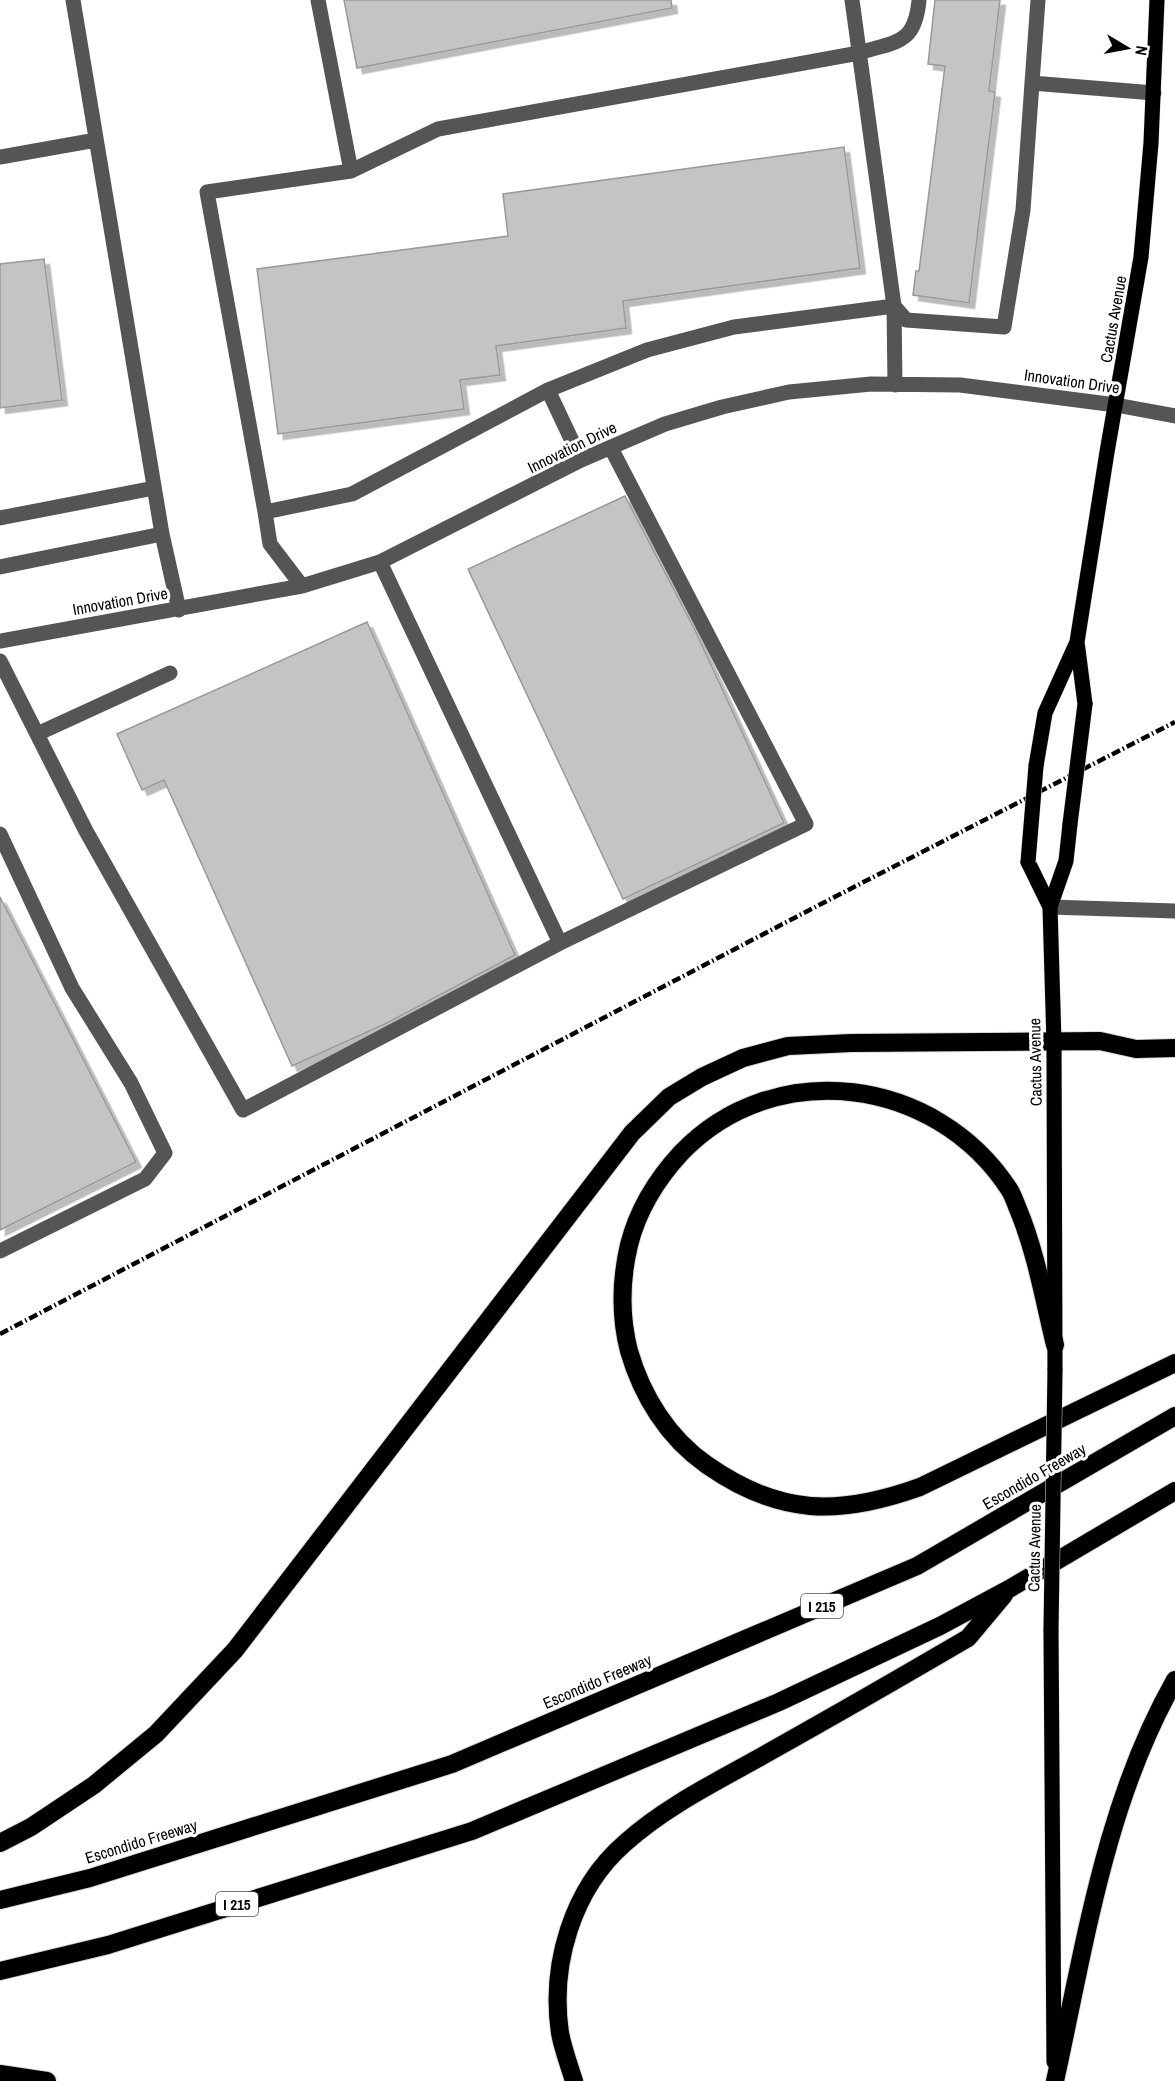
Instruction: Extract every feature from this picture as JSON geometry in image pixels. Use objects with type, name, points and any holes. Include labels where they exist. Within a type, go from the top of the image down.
[{"type":"highway","points":[[0,1843],[31,1827],[94,1785],[156,1734],[235,1650],[632,1133],[669,1097],[702,1077],[743,1058],[788,1046],[851,1043],[1100,1041],[1136,1049],[1175,1048]]},
{"type":"highway","points":[[1055,1345],[1033,1252],[1023,1221],[1009,1190],[974,1147],[952,1130],[920,1110],[888,1098],[844,1090],[818,1090],[752,1104],[720,1120],[693,1140],[669,1165],[652,1189],[636,1219],[625,1262],[622,1305],[625,1335],[635,1370],[646,1396],[661,1419],[685,1447],[727,1479],[787,1503],[824,1508],[857,1506],[888,1499],[920,1487],[1175,1363]]},
{"type":"highway","name":"Escondido Freeway","points":[[0,1900],[90,1878],[452,1764],[917,1566],[1175,1416]]},
{"type":"highway","name":"I 215","points":[[0,1971],[108,1945],[472,1830],[779,1702],[940,1626],[1009,1589],[1175,1491]]},
{"type":"highway","points":[[574,2081],[560,2034],[558,1981],[567,1935],[577,1909],[588,1887],[603,1866],[623,1844],[673,1807],[968,1638],[1009,1589]]},
{"type":"highway","points":[[1055,2081],[1110,1834],[1135,1760],[1175,1680]]},
{"type":"highway","points":[[0,2074],[47,2081]]},
{"type":"main road","name":"Cactus Avenue","points":[[1050,907],[1028,862],[1033,788],[1045,713],[1077,642],[1142,257],[1154,93],[1157,0]]},
{"type":"main road","name":"Cactus Avenue","points":[[1055,2081],[1051,1630],[1055,1370],[1054,1042],[1050,907],[1066,861],[1085,704],[1077,642]]},
{"type":"street","points":[[73,0],[154,488],[179,610]]},
{"type":"street","points":[[318,0],[351,171]]},
{"type":"street","points":[[852,0],[894,306],[895,385]]},
{"type":"street","points":[[302,586],[270,544],[207,192],[351,171],[438,129],[859,52],[902,40],[914,27],[919,0]]},
{"type":"street","points":[[894,306],[906,320],[1004,327],[1023,210],[1038,0]]},
{"type":"street","points":[[1032,83],[1154,93]]},
{"type":"street","points":[[0,157],[96,140]]},
{"type":"street","points":[[265,512],[352,494],[548,390],[647,350],[734,327],[894,306]]},
{"type":"street","name":"Innovation Drive","points":[[0,641],[302,586],[380,562],[581,460],[665,424],[722,406],[766,396],[871,384],[960,385],[1116,405],[1175,416]]},
{"type":"street","points":[[548,390],[581,460]]},
{"type":"street","points":[[0,661],[87,831],[243,1110],[560,943],[806,824],[611,448]]},
{"type":"street","points":[[0,518],[154,488]]},
{"type":"street","points":[[0,567],[162,534]]},
{"type":"street","points":[[380,562],[560,943]]},
{"type":"street","points":[[37,734],[170,674]]},
{"type":"street","points":[[0,834],[72,988],[130,1083],[165,1153],[145,1179],[0,1251]]},
{"type":"street","points":[[1050,907],[1175,911]]},
{"type":"building","points":[[344,0],[671,0],[672,8],[357,68]]},
{"type":"building","points":[[935,0],[1000,0],[989,91],[995,92],[969,303],[913,295],[916,271],[919,271],[945,66],[928,64]]},
{"type":"building","points":[[844,147],[860,268],[623,301],[626,328],[496,346],[500,375],[460,380],[464,409],[278,434],[257,269],[508,236],[503,194]]},
{"type":"building","points":[[44,259],[62,400],[0,408],[0,264]]},
{"type":"building","points":[[625,496],[694,628],[784,823],[623,899],[468,569]]},
{"type":"building","points":[[367,622],[515,955],[385,1024],[292,1066],[164,780],[142,790],[117,734]]},
{"type":"building","points":[[0,897],[136,1162],[0,1230]]},
{"type":"railway","points":[[0,1334],[819,905],[1175,722]]}]
